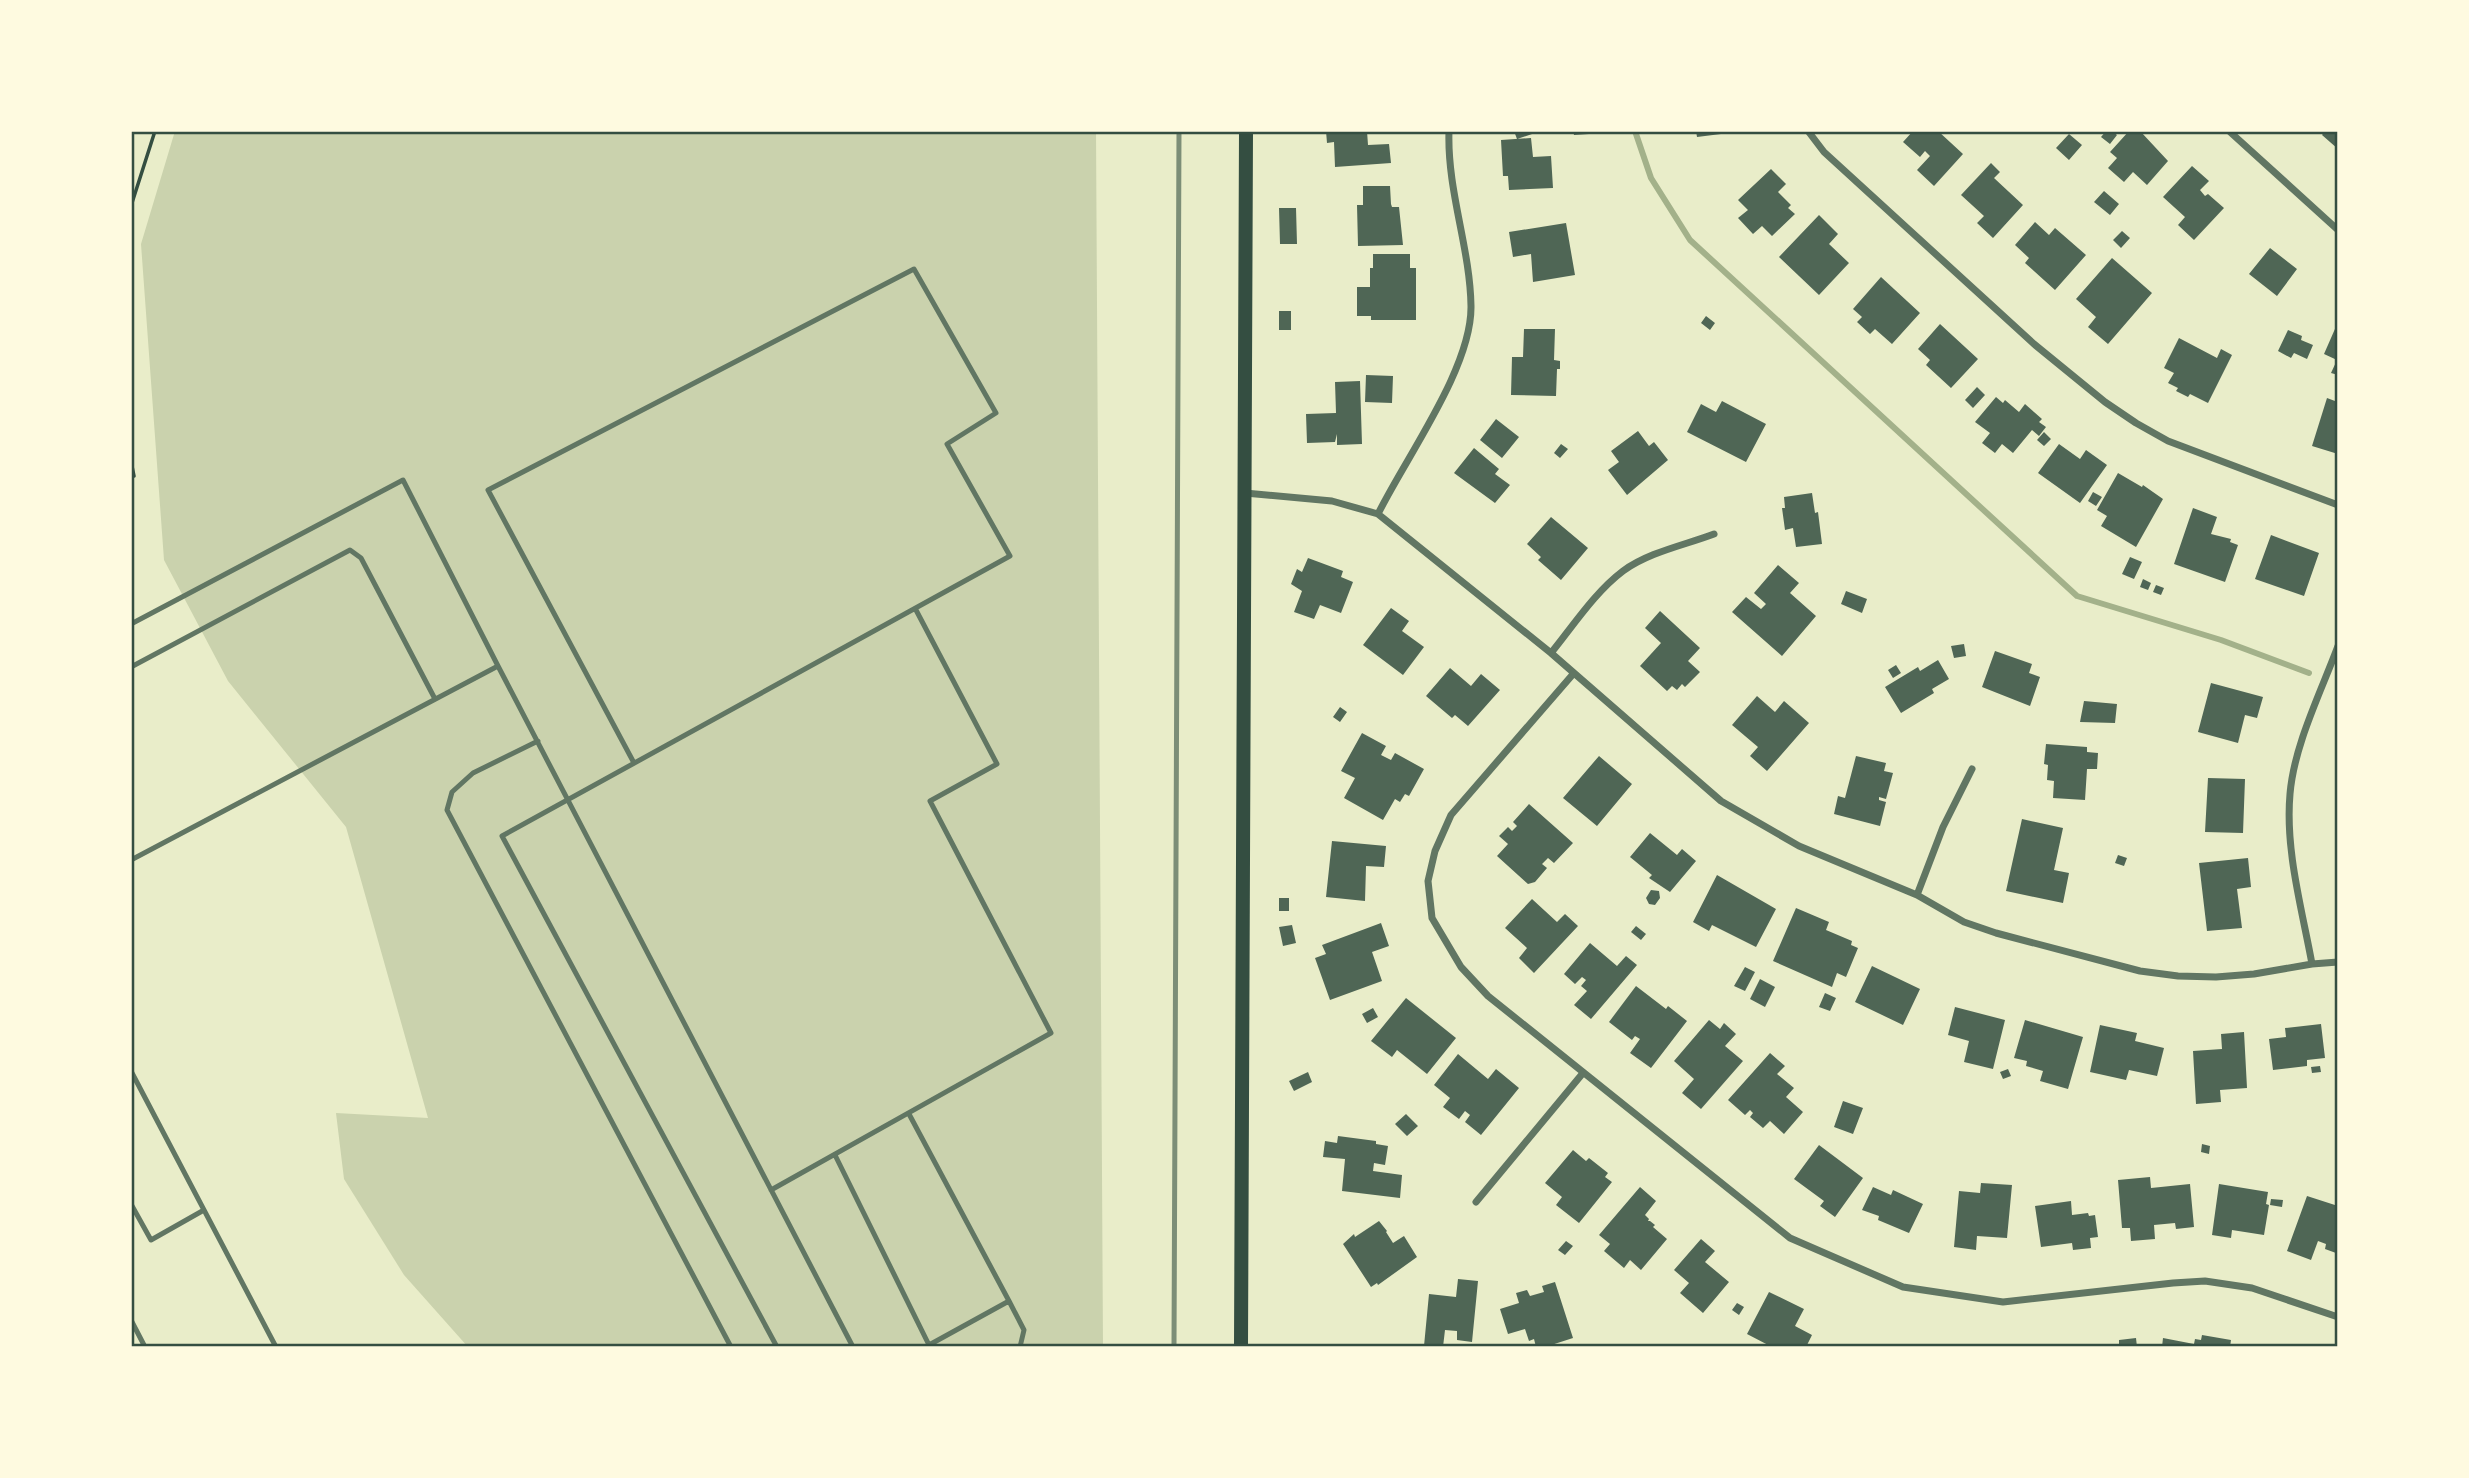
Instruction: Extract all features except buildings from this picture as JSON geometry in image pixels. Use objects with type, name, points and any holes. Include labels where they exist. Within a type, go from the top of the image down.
[{"type":"main road","points":[[1241,1347],[1247,131]]},
{"type":"street","points":[[1378,514],[1423,435],[1459,362],[1469,330],[1472,309],[1470,282],[1452,183],[1449,131]]},
{"type":"street","points":[[1808,131],[1824,152],[2034,344],[2105,402],[2168,441],[2338,505]]},
{"type":"street","points":[[2229,131],[2338,230]]},
{"type":"street","points":[[1245,493],[1332,500],[1378,514],[1551,653],[1721,801],[1799,846],[1917,895],[1964,922],[2140,971],[2216,977],[2338,962]]},
{"type":"street","points":[[1551,653],[1606,587],[1623,571],[1643,559],[1714,534]]},
{"type":"street","points":[[2312,964],[2290,836],[2290,793],[2298,751],[2338,646]]},
{"type":"street","points":[[1574,673],[1451,815],[1435,851],[1428,881],[1432,918],[1469,977],[1488,996],[1790,1238],[1903,1287],[2003,1302],[2205,1281],[2252,1288],[2338,1317]]},
{"type":"street","points":[[1917,895],[1943,827],[1972,769]]},
{"type":"street","points":[[1476,1202],[1583,1073]]},
{"type":"lane","points":[[634,763],[488,491],[914,269],[996,413],[947,444],[1010,556],[502,836],[777,1347]]},
{"type":"lane","points":[[131,624],[403,480],[853,1347]]},
{"type":"lane","points":[[131,667],[350,550],[361,558],[435,699]]},
{"type":"lane","points":[[771,1190],[1051,1033],[930,800],[997,764],[916,610]]},
{"type":"lane","points":[[131,860],[498,666]]},
{"type":"lane","points":[[538,741],[473,773],[452,792],[447,810],[732,1347]]},
{"type":"lane","points":[[131,1071],[276,1347]]},
{"type":"lane","points":[[909,1114],[1024,1330],[1020,1347]]},
{"type":"lane","points":[[835,1155],[928,1346],[1009,1301]]},
{"type":"lane","points":[[131,1204],[151,1240],[204,1210]]},
{"type":"lane","points":[[131,1320],[145,1347]]},
{"type":"path","points":[[131,206],[155,131]]},
{"type":"path","points":[[131,461],[134,476]]},
{"type":"green space","points":[[175,131],[1096,131],[1103,1347],[468,1347],[404,1275],[344,1179],[336,1113],[428,1118],[346,827],[228,681],[164,560],[141,244]]},
{"type":"waterway","points":[[1635,131],[1651,178],[1690,240],[2077,596],[2221,640],[2309,673]]},
{"type":"railway","points":[[1174,1347],[1179,131]]}]
